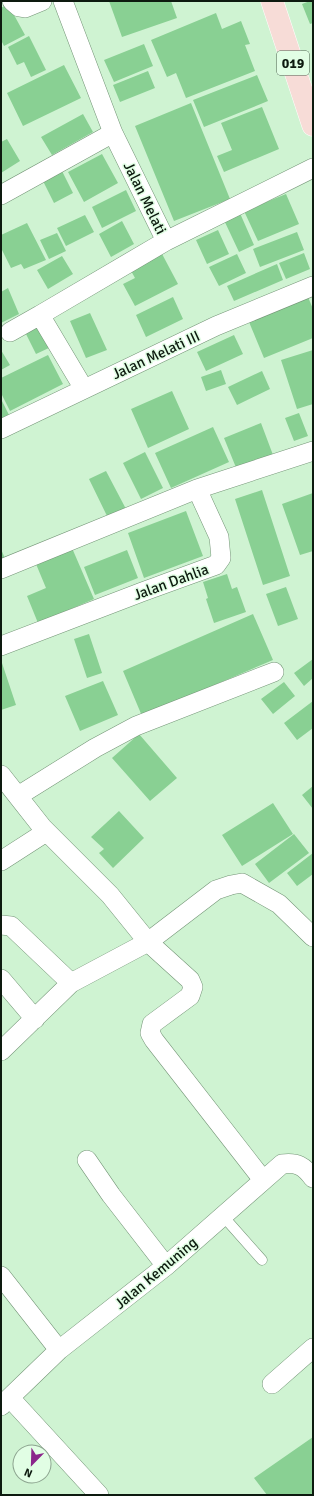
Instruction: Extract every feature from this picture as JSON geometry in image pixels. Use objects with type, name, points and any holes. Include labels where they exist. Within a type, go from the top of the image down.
[{"type":"main road","name":"019","points":[[272,1],[313,125]]},
{"type":"street","points":[[12,1],[19,7],[25,8],[42,1]]},
{"type":"street","name":"Jalan Melati","points":[[63,1],[114,133],[166,241],[313,168]]},
{"type":"street","points":[[1,195],[114,133]]},
{"type":"street","points":[[10,332],[166,241]]},
{"type":"street","name":"Jalan Melati III","points":[[1,429],[216,326],[313,286]]},
{"type":"street","points":[[40,315],[84,389]]},
{"type":"street","points":[[1,569],[196,489],[313,451]]},
{"type":"street","name":"Jalan Dahlia","points":[[1,646],[216,565],[221,558],[222,551],[219,537],[196,489]]},
{"type":"street","points":[[18,796],[95,748],[136,726],[274,672]]},
{"type":"street","points":[[1,776],[46,832],[110,895],[148,942],[190,980],[193,987],[190,996],[152,1024],[150,1033],[263,1180]]},
{"type":"street","points":[[1,861],[46,832]]},
{"type":"street","points":[[1,1051],[71,984],[148,942],[216,890],[242,883],[279,904],[313,937]]},
{"type":"street","points":[[1,925],[11,926],[71,984]]},
{"type":"street","points":[[1,979],[35,1019]]},
{"type":"street","points":[[87,1160],[111,1195],[166,1266]]},
{"type":"street","name":"Jalan Kemuning","points":[[5,1402],[60,1350],[166,1266],[282,1164],[292,1163],[304,1167],[313,1178]]},
{"type":"street","points":[[1,1276],[60,1350]]},
{"type":"street","points":[[272,1384],[313,1348]]},
{"type":"street","points":[[5,1402],[99,1495]]},
{"type":"lane","points":[[223,1216],[262,1260]]},
{"type":"building","points":[[109,1],[171,1],[177,18],[122,37]]},
{"type":"building","points":[[313,1],[313,23],[310,24],[302,4]]},
{"type":"building","points":[[8,4],[25,35],[4,46],[1,40],[1,8]]},
{"type":"building","points":[[216,13],[222,29],[241,21],[250,44],[245,45],[255,71],[186,98],[176,73],[167,77],[151,40]]},
{"type":"building","points":[[29,36],[46,70],[31,77],[24,62],[17,65],[8,47]]},
{"type":"building","points":[[144,44],[153,66],[114,82],[104,60]]},
{"type":"building","points":[[64,65],[81,98],[23,126],[7,93]]},
{"type":"building","points":[[148,71],[155,88],[120,102],[113,85]]},
{"type":"building","points":[[257,75],[268,101],[204,127],[193,100]]},
{"type":"building","points":[[191,103],[230,199],[174,221],[135,126]]},
{"type":"building","points":[[262,107],[279,149],[224,172],[217,156],[232,150],[221,123]]},
{"type":"building","points":[[83,114],[93,132],[52,155],[41,137]]},
{"type":"building","points":[[7,139],[20,161],[1,173],[1,142]]},
{"type":"building","points":[[102,154],[118,183],[84,202],[68,172]]},
{"type":"building","points":[[60,167],[73,193],[54,203],[41,177]]},
{"type":"building","points":[[126,190],[136,211],[102,228],[92,207]]},
{"type":"building","points":[[286,194],[299,224],[258,241],[244,211]]},
{"type":"building","points":[[239,211],[254,245],[239,252],[223,218]]},
{"type":"building","points":[[85,215],[94,232],[66,246],[57,228]]},
{"type":"building","points":[[122,221],[134,244],[111,257],[99,234]]},
{"type":"building","points":[[27,223],[46,260],[24,269],[21,264],[11,268],[1,248],[1,235]]},
{"type":"building","points":[[218,230],[229,254],[207,264],[196,240]]},
{"type":"building","points":[[297,232],[304,250],[260,267],[253,249]]},
{"type":"building","points":[[57,233],[66,251],[49,259],[40,240]]},
{"type":"building","points":[[161,252],[178,284],[135,306],[123,284],[135,278],[130,269]]},
{"type":"building","points":[[304,253],[310,269],[286,279],[279,263]]},
{"type":"building","points":[[237,254],[246,273],[219,286],[209,267]]},
{"type":"building","points":[[62,256],[73,274],[48,289],[37,270]]},
{"type":"building","points":[[277,264],[283,280],[234,301],[227,286]]},
{"type":"building","points":[[8,288],[19,314],[1,323],[1,292]]},
{"type":"building","points":[[173,297],[183,319],[146,337],[136,315]]},
{"type":"building","points":[[308,297],[313,309],[313,338],[264,358],[249,322]]},
{"type":"building","points":[[90,313],[107,350],[86,358],[70,321]]},
{"type":"building","points":[[39,323],[51,347],[36,354],[24,330]]},
{"type":"building","points":[[234,335],[243,354],[206,371],[197,352]]},
{"type":"building","points":[[1,350],[10,365],[1,370]]},
{"type":"building","points":[[313,350],[313,404],[297,409],[281,360]]},
{"type":"building","points":[[48,355],[63,384],[10,411],[1,393],[1,378]]},
{"type":"building","points":[[221,370],[226,384],[206,391],[201,377]]},
{"type":"building","points":[[262,371],[270,389],[237,405],[228,387]]},
{"type":"building","points":[[172,391],[189,429],[148,448],[131,409]]},
{"type":"building","points":[[1,399],[9,415],[1,419]]},
{"type":"building","points":[[299,413],[308,436],[294,441],[285,418]]},
{"type":"building","points":[[261,423],[273,455],[237,470],[224,438]]},
{"type":"building","points":[[213,427],[229,462],[171,488],[155,453]]},
{"type":"building","points":[[145,452],[163,488],[141,499],[123,463]]},
{"type":"building","points":[[106,471],[126,509],[108,518],[89,479]]},
{"type":"building","points":[[262,490],[290,576],[263,585],[235,499]]},
{"type":"building","points":[[313,493],[313,551],[300,555],[282,504]]},
{"type":"building","points":[[186,511],[203,556],[144,578],[128,533]]},
{"type":"building","points":[[72,548],[94,599],[38,623],[27,596],[46,588],[36,564]]},
{"type":"building","points":[[1,549],[6,561],[1,563]]},
{"type":"building","points":[[127,550],[138,578],[95,595],[84,567]]},
{"type":"building","points":[[227,574],[232,589],[237,587],[246,612],[214,623],[206,599],[208,598],[203,582]]},
{"type":"building","points":[[286,587],[298,619],[278,626],[266,594]]},
{"type":"building","points":[[253,614],[273,660],[142,716],[123,671]]},
{"type":"building","points":[[89,634],[102,673],[87,678],[74,639]]},
{"type":"building","points":[[313,659],[313,678],[304,686],[294,673]]},
{"type":"building","points":[[2,663],[16,705],[1,710],[1,664]]},
{"type":"building","points":[[103,681],[118,715],[80,731],[65,696]]},
{"type":"building","points":[[284,682],[295,696],[273,714],[261,699]]},
{"type":"building","points":[[313,701],[313,728],[297,740],[284,723]]},
{"type":"building","points":[[139,734],[177,778],[150,801],[112,758]]},
{"type":"building","points":[[313,786],[313,809],[302,795]]},
{"type":"building","points":[[273,803],[293,834],[242,866],[222,835]]},
{"type":"building","points":[[119,811],[144,838],[113,868],[99,853],[104,849],[91,837]]},
{"type":"building","points":[[294,834],[309,853],[269,883],[255,864]]},
{"type":"building","points":[[313,853],[313,874],[297,886],[287,873]]},
{"type":"building","points":[[313,1437],[313,1495],[267,1495],[254,1478]]}]
